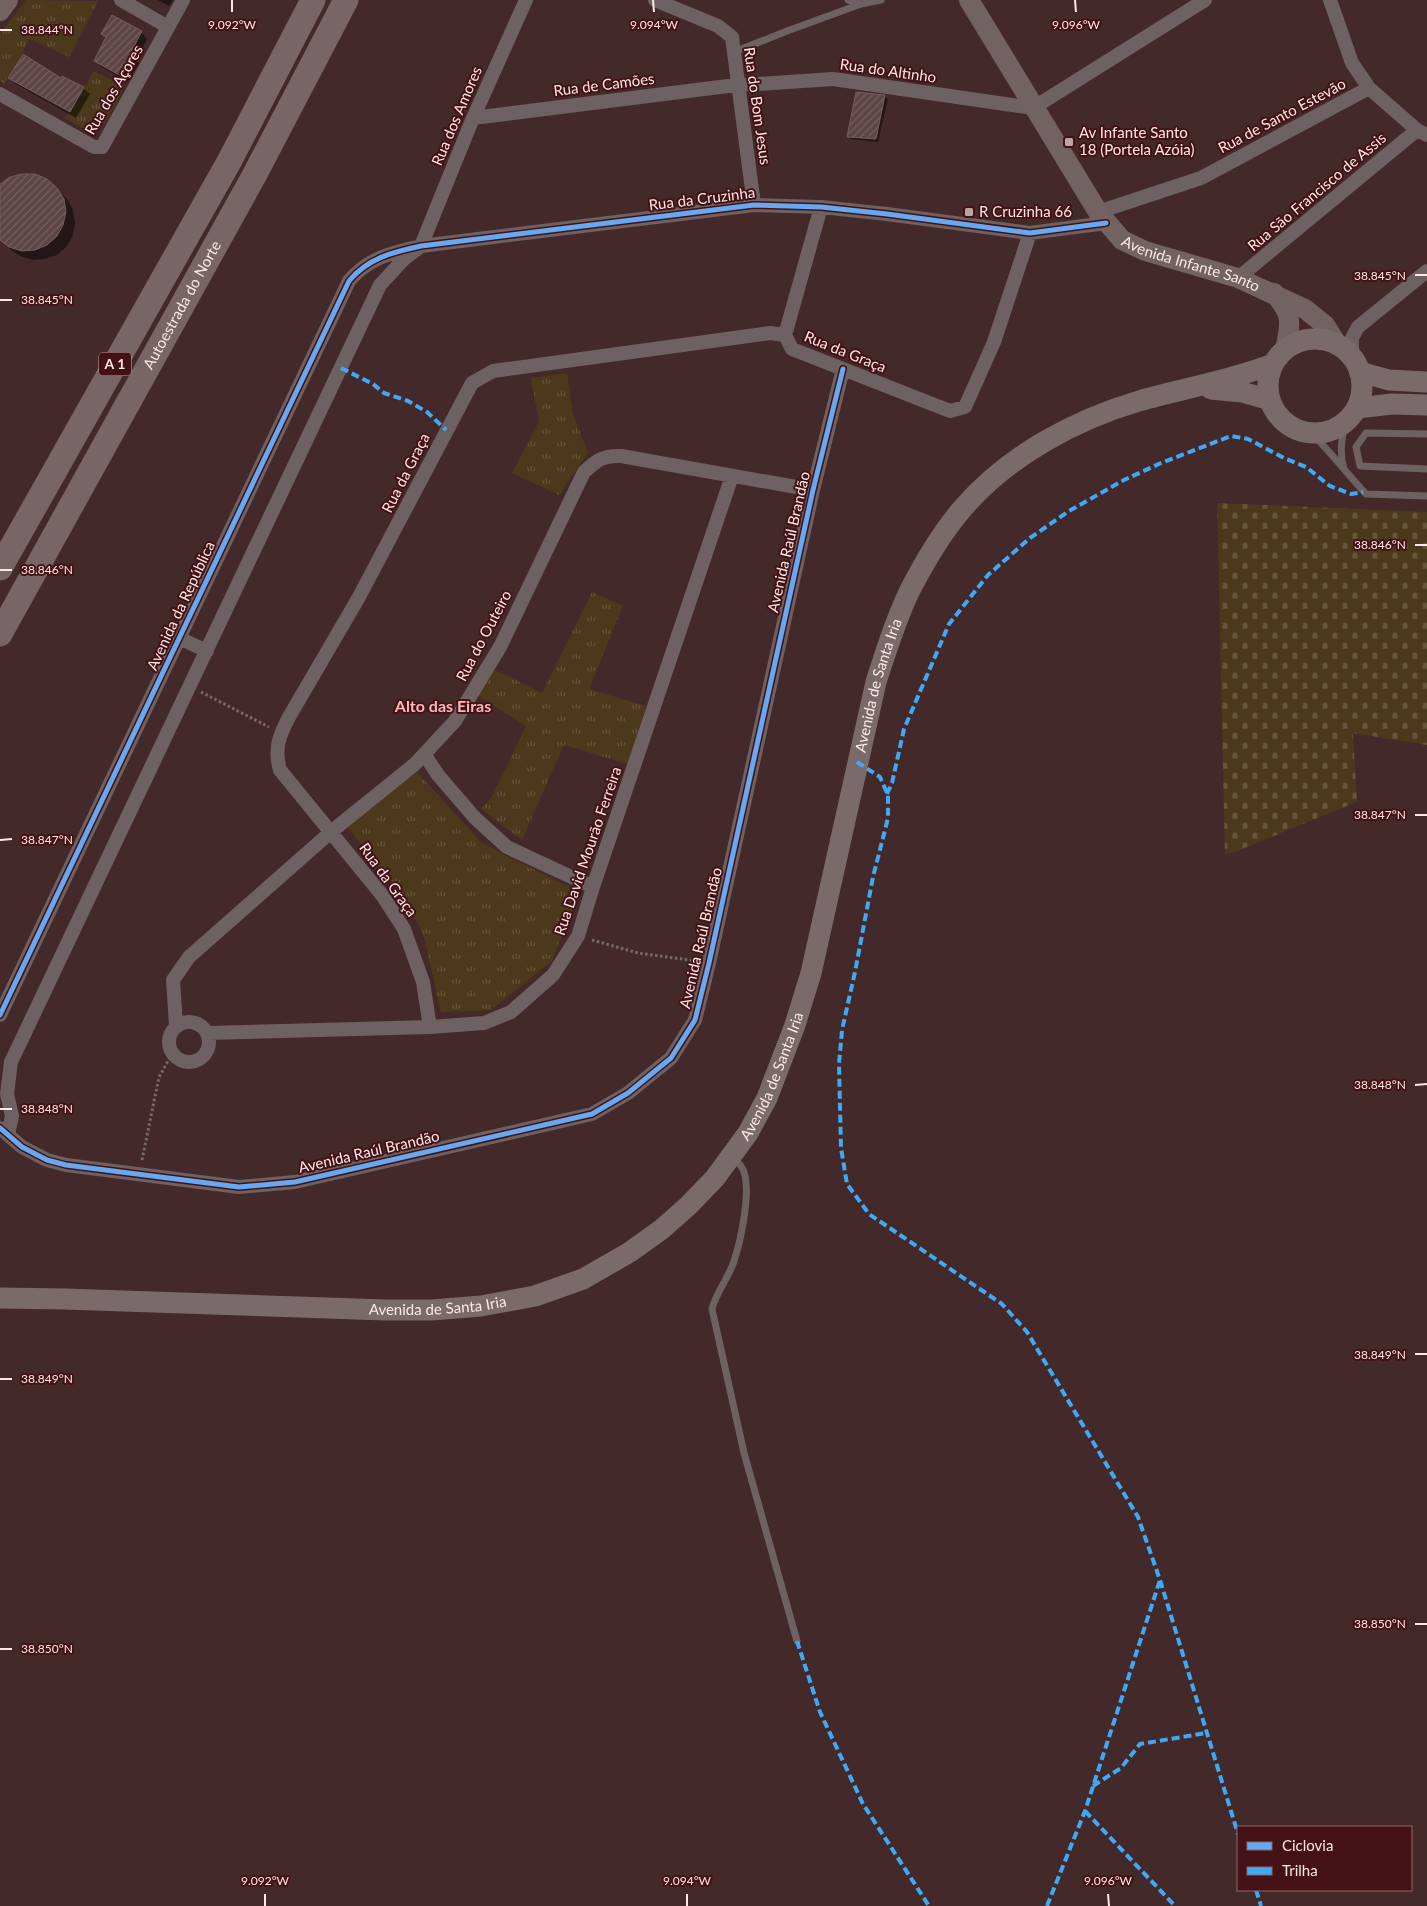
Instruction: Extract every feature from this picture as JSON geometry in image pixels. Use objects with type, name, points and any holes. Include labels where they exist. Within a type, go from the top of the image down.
[{"type":"highway","name":"Autoestrada do Norte","points":[[0,568],[230,160],[313,0]]},
{"type":"highway","name":"Autoestrada do Norte","points":[[0,634],[255,174],[346,0]]},
{"type":"main road","points":[[1427,382],[1389,380],[1319,339],[1301,341],[1279,357],[1268,382],[1270,400],[1279,416],[1293,428],[1311,432],[1329,431],[1351,415],[1392,404],[1427,405]]},
{"type":"main road","name":"Avenida de Santa Iria","points":[[6,1300],[386,1310],[432,1310],[481,1306],[535,1296],[583,1278],[630,1252],[662,1229],[715,1178],[748,1133],[767,1098],[795,1025],[811,974],[876,682],[889,640],[910,591],[932,550],[964,507],[1000,473],[1042,443],[1089,419],[1138,401],[1244,375],[1279,357]]},
{"type":"main road","points":[[1350,357],[1362,390],[1351,415]]},
{"type":"main road","name":"Avenida de Santa Iria","points":[[1180,391],[1215,389],[1242,392],[1270,400]]},
{"type":"street","points":[[0,11],[8,0]]},
{"type":"street","points":[[121,0],[168,27]]},
{"type":"street","name":"Rua dos Açores","points":[[0,94],[94,147],[100,148],[104,145],[183,0]]},
{"type":"street","name":"Rua dos Amores","points":[[421,246],[473,118],[526,0]]},
{"type":"street","name":"Rua do Bom Jesus","points":[[655,0],[718,26],[732,38],[754,205]]},
{"type":"street","name":"Avenida Infante Santo","points":[[969,0],[1033,108],[1102,218],[1122,240],[1144,252],[1238,278],[1305,308],[1325,326],[1350,357]]},
{"type":"street","points":[[1033,108],[1205,0]]},
{"type":"street","points":[[1330,0],[1352,63],[1369,88],[1422,132]]},
{"type":"street","name":"Rua do Altinho","points":[[738,85],[833,79],[1033,108]]},
{"type":"street","name":"Rua de Camões","points":[[473,118],[738,85]]},
{"type":"street","name":"Rua de Santo Estevão","points":[[1102,218],[1202,178],[1369,88]]},
{"type":"street","name":"Rua São Francisco de Assis","points":[[1238,278],[1422,132]]},
{"type":"street","name":"Rua da Cruzinha","points":[[421,246],[754,205],[820,207],[1030,233],[1102,218]]},
{"type":"street","points":[[785,335],[820,207]]},
{"type":"street","name":"Rua da Graça","points":[[430,1027],[423,982],[404,929],[382,895],[332,831],[280,770],[276,756],[280,733],[359,597],[472,383],[493,371],[770,333],[785,335],[792,348],[950,411],[965,407],[994,342],[1030,233]]},
{"type":"street","points":[[4,1131],[12,1116],[7,1094],[11,1062],[380,285],[404,259],[421,246]]},
{"type":"street","name":"Avenida da República","points":[[0,1015],[349,281],[358,270],[371,261],[395,252],[421,246]]},
{"type":"street","points":[[1350,357],[1352,338],[1358,327],[1427,271]]},
{"type":"street","name":"Avenida Infante Santo","points":[[1274,293],[1286,307],[1290,327],[1279,357]]},
{"type":"street","name":"Avenida Raúl Brandão","points":[[4,1131],[22,1147],[46,1160],[66,1164],[239,1187],[295,1182],[592,1114],[628,1093],[671,1058],[695,1020],[813,490],[843,369]]},
{"type":"street","name":"Rua do Outeiro","points":[[176,1025],[172,980],[189,957],[332,831],[415,764],[455,721],[500,647],[584,472],[594,463],[609,456],[621,456],[813,490]]},
{"type":"street","name":"Rua David Mourão Ferreira","points":[[207,1033],[430,1027],[484,1023],[511,1012],[553,975],[578,936],[732,476]]},
{"type":"street","points":[[179,638],[207,651]]},
{"type":"street","points":[[424,754],[438,775],[474,818],[507,847],[593,887]]},
{"type":"street","points":[[190,1021],[197,1023],[207,1033],[209,1046],[206,1052],[197,1060],[183,1062],[172,1054],[169,1048],[169,1036],[176,1025],[190,1021]]},
{"type":"lane","points":[[848,0],[861,4]]},
{"type":"lane","points":[[734,52],[861,4],[881,0]]},
{"type":"lane","points":[[1346,474],[1341,458],[1342,439],[1351,415]]},
{"type":"lane","points":[[1311,432],[1346,474],[1366,494],[1427,496]]},
{"type":"lane","points":[[1427,434],[1366,433],[1356,447],[1360,466],[1427,469]]},
{"type":"lane","points":[[731,1156],[742,1167],[745,1182],[746,1212],[732,1265],[714,1300],[712,1309],[744,1453],[797,1640]]},
{"type":"path","points":[[190,687],[280,733]]},
{"type":"path","points":[[578,936],[638,953],[709,963]]},
{"type":"path","points":[[139,1173],[160,1077],[172,1054]]},
{"type":"green space","points":[[26,0],[98,1],[69,57],[30,39],[4,84],[0,81],[0,34]]},
{"type":"green space","points":[[94,71],[124,87],[107,120],[98,129],[90,131],[65,118]]},
{"type":"green space","points":[[567,373],[573,414],[588,453],[559,495],[512,473],[539,422],[531,378]]},
{"type":"green space","points":[[1217,503],[1427,512],[1427,745],[1353,733],[1357,802],[1225,856]]},
{"type":"green space","points":[[592,592],[623,606],[589,689],[646,706],[628,764],[564,745],[522,840],[481,809],[492,797],[526,726],[477,695],[493,669],[542,693]]},
{"type":"green space","points":[[417,772],[481,842],[570,887],[578,894],[552,961],[491,1010],[441,1012],[424,937],[410,908],[346,825]]},
{"type":"building","points":[[112,15],[142,31],[130,54],[133,56],[121,76],[94,61],[106,37],[101,34]]},
{"type":"building","points":[[23,54],[61,78],[62,76],[84,87],[70,112],[8,78]]},
{"type":"building","points":[[856,92],[885,95],[876,139],[847,137]]},
{"type":"building","points":[[22,174],[35,174],[47,179],[57,188],[64,199],[66,212],[63,225],[57,236],[47,245],[35,250],[22,251],[9,247],[0,240],[0,184],[10,177]]},
{"type":"marked path","points":[[341,368],[373,384],[384,393],[408,401],[427,412],[446,430]]},
{"type":"marked path","points":[[887,794],[892,783],[904,729],[949,624],[988,575],[1030,538],[1069,511],[1124,480],[1161,463],[1231,436],[1248,439],[1306,467],[1330,486],[1351,494],[1363,492]]},
{"type":"marked path","points":[[857,762],[880,777],[888,795],[888,818],[873,877],[842,1030],[839,1064],[841,1148],[847,1184],[869,1214],[1002,1304],[1027,1332],[1138,1517],[1160,1580],[1237,1831]]},
{"type":"marked path","points":[[1047,1906],[1085,1811],[1160,1580]]},
{"type":"marked path","points":[[797,1641],[820,1712],[863,1804],[929,1906]]},
{"type":"marked path","points":[[1093,1786],[1121,1768],[1140,1744],[1206,1733]]},
{"type":"marked path","points":[[1085,1811],[1175,1906]]},
{"type":"marked path","points":[[1256,1891],[1261,1906]]},
{"type":"cycle path","points":[[0,1015],[349,281],[364,267],[382,257],[421,246],[754,205],[821,207],[1030,233],[1106,223]]},
{"type":"cycle path","points":[[0,1128],[22,1147],[47,1160],[66,1165],[239,1187],[295,1182],[592,1114],[628,1093],[671,1058],[695,1020],[813,490],[843,369]]},
{"type":"place","name":"Av Infante Santo 18 (Portela Azóia)","points":[[1069,142]]},
{"type":"place","name":"R Cruzinha 66","points":[[969,212]]},
{"type":"district","name":"Alto das Eiras","points":[[443,706]]}]
